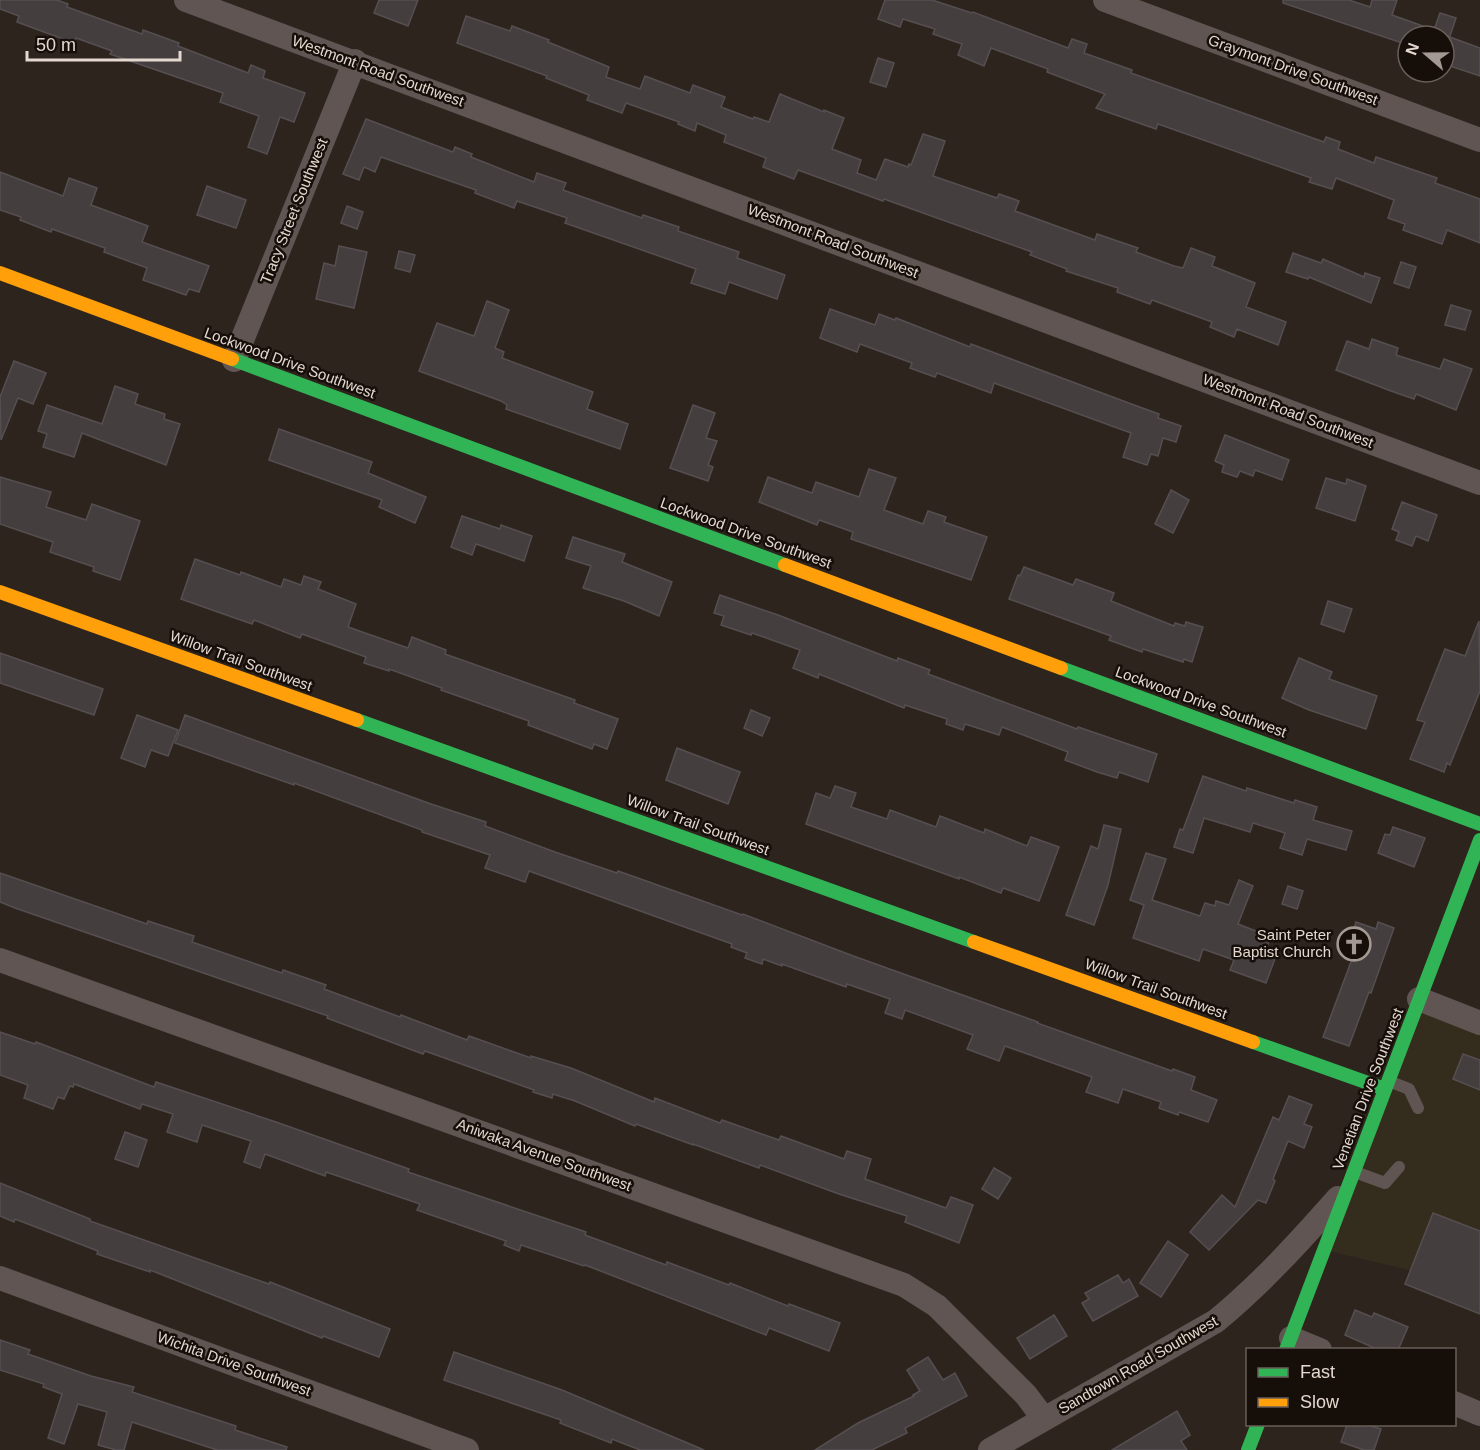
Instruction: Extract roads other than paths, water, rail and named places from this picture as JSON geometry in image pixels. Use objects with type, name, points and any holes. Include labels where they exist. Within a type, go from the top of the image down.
[{"type":"street","name":"Westmont Road Southwest","points":[[186,0],[1480,483]]},
{"type":"street","name":"Graymont Drive Southwest","points":[[1105,0],[1480,140]]},
{"type":"street","name":"Tracy Street Southwest","points":[[234,360],[355,62]]},
{"type":"street","name":"Lockwood Drive Southwest","points":[[0,273],[1480,824]]},
{"type":"street","name":"Willow Trail Southwest","points":[[0,592],[1387,1085]]},
{"type":"street","name":"Venetian Drive Southwest","points":[[1288,1344],[1480,840]]},
{"type":"street","name":"Aniwaka Avenue Southwest","points":[[0,960],[904,1285],[937,1306],[1026,1395],[1044,1419]]},
{"type":"street","points":[[1419,999],[1480,1023]]},
{"type":"street","name":"Sandtown Road Southwest","points":[[990,1450],[1216,1321],[1242,1300],[1296,1245],[1351,1180]]},
{"type":"street","name":"Wichita Drive Southwest","points":[[0,1278],[467,1450]]},
{"type":"street","points":[[1288,1344],[1309,1348]]},
{"type":"street","points":[[1456,1403],[1480,1414]]},
{"type":"street","points":[[1248,1450],[1258,1426]]},
{"type":"lane","points":[[1387,1085],[1409,1089],[1418,1108]]},
{"type":"lane","points":[[1351,1180],[1385,1183],[1399,1167]]},
{"type":"place","name":"Saint Peter Baptist Church","points":[[1354,944]]}]
